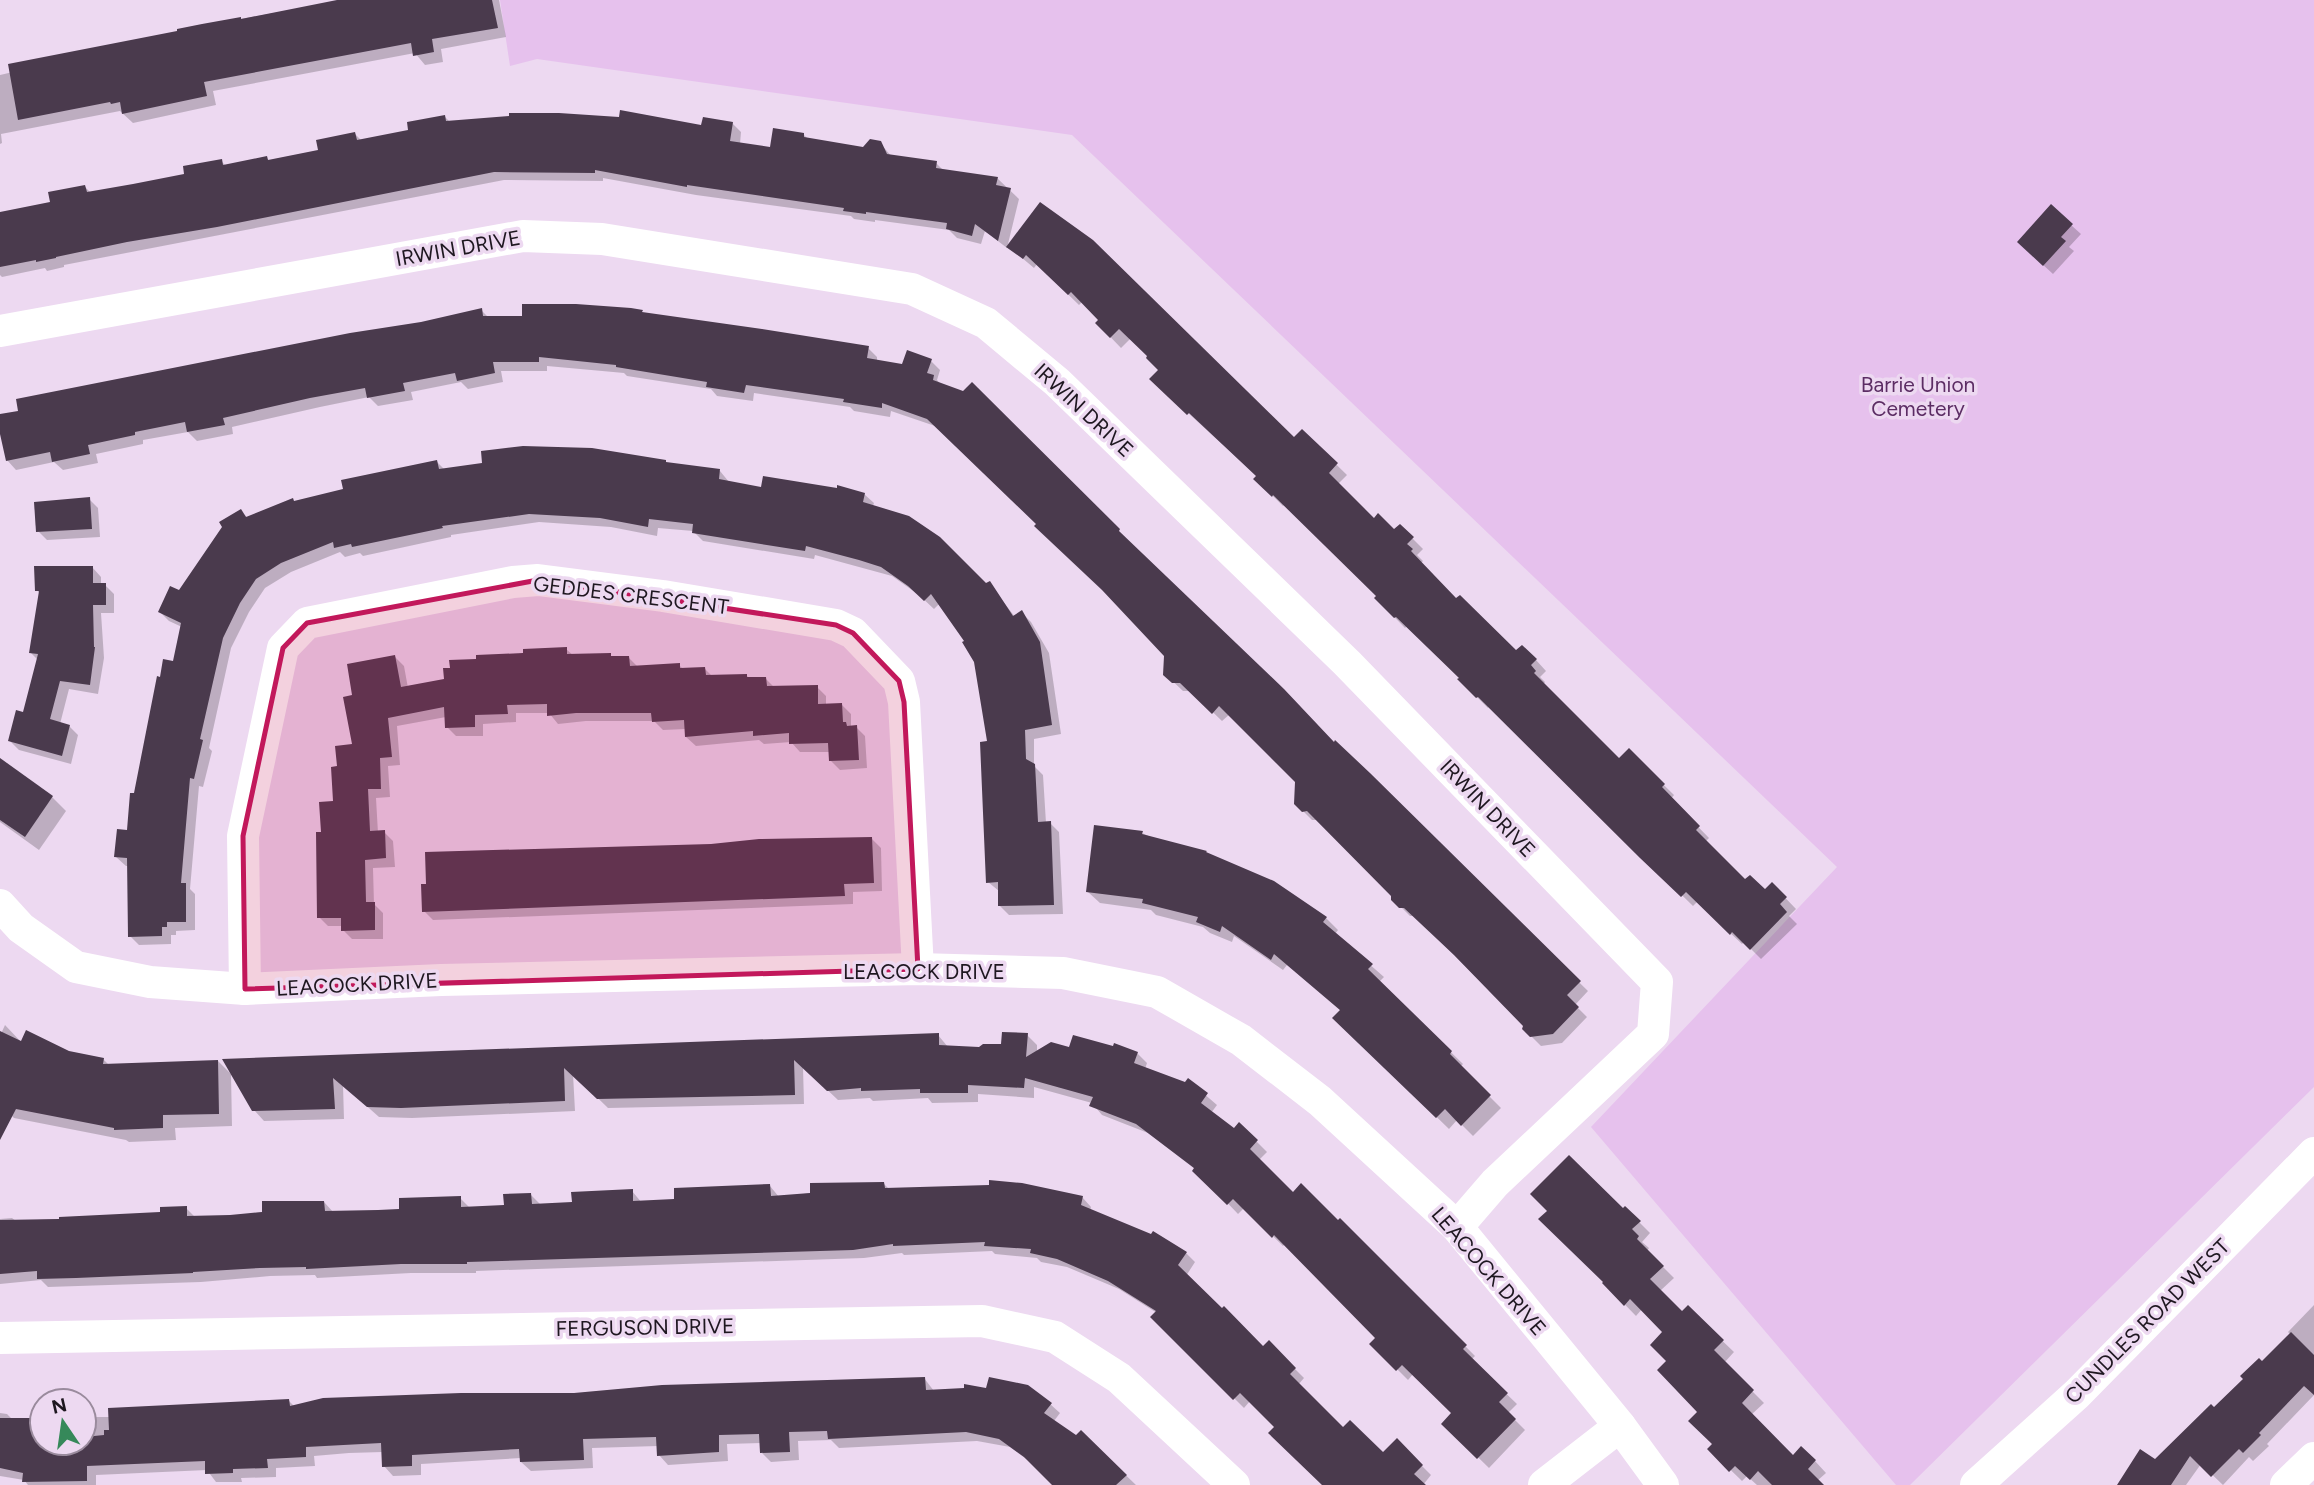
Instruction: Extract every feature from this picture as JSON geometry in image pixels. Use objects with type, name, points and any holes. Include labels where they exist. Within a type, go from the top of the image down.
[{"type":"street","name":"IRWIN DRIVE","points":[[0,331],[523,236],[602,239],[912,289],[986,323],[1057,382],[1337,653],[1657,982],[1653,1034],[1495,1183],[1457,1227]]},
{"type":"street","name":"GEDDES CRESCENT","points":[[245,989],[243,836],[283,648],[307,624],[513,582],[538,580],[663,596],[836,625],[853,633],[899,681],[904,702],[918,969]]},
{"type":"street","name":"LEACOCK DRIVE","points":[[0,905],[21,928],[76,967],[150,982],[245,989],[441,980],[918,969],[1063,973],[1157,992],[1241,1040],[1320,1101],[1457,1227],[1620,1426],[1663,1485]]},
{"type":"street","name":"CUNDLES ROAD WEST","points":[[1976,1485],[2077,1394],[2314,1153]]},
{"type":"street","name":"FERGUSON DRIVE","points":[[0,1338],[982,1321],[1055,1337],[1119,1378],[1234,1485]]},
{"type":"street","points":[[1544,1485],[1620,1426]]},
{"type":"street","points":[[2286,1485],[2314,1458]]},
{"type":"highlighted area","points":[[538,580],[836,625],[853,633],[899,681],[904,702],[918,969],[245,989],[243,836],[283,648],[307,623]]},
{"type":"green space","name":"Barrie Union Cemetery","points":[[500,0],[2314,0],[2314,1087],[1910,1485],[1896,1485],[1591,1127],[1837,867],[1072,135],[537,59],[510,66]]},
{"type":"building","points":[[337,0],[492,0],[498,28],[432,39],[434,52],[413,56],[411,43],[204,82],[207,96],[122,114],[120,102],[110,102],[18,120],[8,64],[202,24]]},
{"type":"building","points":[[620,110],[701,125],[703,117],[733,122],[730,141],[770,147],[773,128],[804,133],[804,137],[863,147],[870,139],[881,141],[887,154],[937,161],[936,168],[998,177],[996,185],[1011,188],[998,241],[975,224],[972,236],[946,229],[947,223],[843,211],[844,208],[687,187],[595,170],[595,173],[494,172],[0,267],[0,212],[50,202],[48,192],[85,185],[87,192],[133,184],[184,174],[183,166],[222,159],[223,165],[267,156],[268,160],[318,150],[316,140],[355,132],[357,140],[408,130],[407,122],[445,115],[446,121],[509,116],[509,113],[619,117]]},
{"type":"building","points":[[1040,202],[1093,240],[1294,437],[1302,429],[1338,463],[1329,473],[1374,518],[1378,513],[1394,529],[1400,524],[1414,537],[1407,544],[1413,549],[1411,551],[1456,598],[1460,595],[1516,650],[1522,645],[1537,659],[1531,665],[1536,671],[1534,673],[1619,758],[1629,748],[1665,784],[1662,787],[1700,826],[1696,830],[1745,879],[1750,875],[1765,889],[1772,882],[1787,897],[1780,904],[1787,912],[1750,950],[1732,932],[1730,935],[1686,892],[1681,897],[1478,697],[1476,698],[1457,679],[1459,678],[1394,618],[1374,598],[1376,596],[1273,495],[1272,497],[1253,479],[1256,476],[1149,379],[1158,370],[1119,329],[1110,338],[1095,323],[1098,320],[1071,292],[1068,295],[1026,255],[1023,259],[1006,247]]},
{"type":"building","points":[[2051,204],[2073,224],[2061,237],[2066,241],[2043,266],[2017,242]]},
{"type":"building","points":[[522,304],[631,308],[643,310],[642,312],[869,346],[867,358],[902,364],[907,350],[932,359],[927,373],[934,375],[933,380],[963,391],[972,382],[1120,529],[1119,531],[1581,981],[1567,995],[1579,1007],[1553,1034],[1530,1037],[1522,1029],[1523,1026],[1454,955],[1404,908],[1399,908],[1391,900],[1391,896],[1307,811],[1302,812],[1294,804],[1295,782],[1219,706],[1212,714],[1180,683],[1172,683],[1163,675],[1164,656],[1102,590],[1034,526],[1036,524],[927,419],[882,403],[882,408],[843,402],[844,399],[746,385],[744,393],[706,387],[707,382],[616,365],[539,357],[539,362],[493,362],[495,373],[457,381],[455,373],[403,383],[405,391],[367,398],[365,388],[310,398],[223,418],[225,425],[187,432],[185,422],[135,432],[135,435],[88,445],[90,454],[52,462],[50,452],[6,461],[0,434],[0,414],[18,411],[16,399],[482,308],[483,316],[522,316]]},
{"type":"building","points":[[523,446],[592,448],[720,469],[719,479],[761,487],[763,476],[837,488],[837,485],[865,493],[863,502],[909,516],[940,537],[986,583],[990,581],[1013,616],[1022,610],[1040,642],[1052,725],[1025,730],[1026,759],[1035,764],[1038,822],[1051,821],[1054,905],[998,906],[998,882],[986,883],[980,742],[987,741],[974,662],[962,642],[964,641],[931,594],[924,601],[881,567],[806,546],[805,551],[692,533],[693,524],[649,519],[648,527],[600,518],[529,514],[442,526],[443,528],[352,547],[351,544],[334,548],[333,542],[281,563],[256,579],[240,603],[223,638],[200,739],[203,740],[194,779],[190,778],[181,883],[186,883],[186,922],[167,922],[167,927],[162,927],[162,936],[128,937],[127,858],[114,857],[117,829],[127,830],[130,793],[134,793],[157,676],[160,677],[163,659],[173,661],[181,623],[158,612],[170,586],[179,590],[222,527],[219,522],[241,509],[246,517],[293,498],[294,501],[343,489],[341,480],[437,460],[439,469],[482,463],[481,451]]},
{"type":"building","points":[[90,497],[92,529],[36,532],[34,502]]},
{"type":"building","points":[[34,566],[93,566],[93,583],[106,583],[106,605],[93,605],[95,647],[90,685],[60,681],[50,719],[70,725],[62,756],[8,741],[16,710],[23,712],[38,654],[29,653],[39,591],[35,591]]},
{"type":"building","points":[[567,647],[567,654],[611,653],[611,656],[629,656],[630,666],[680,663],[680,668],[705,667],[706,675],[747,674],[747,677],[766,677],[767,686],[818,685],[818,704],[842,703],[843,722],[846,722],[847,726],[857,725],[859,760],[829,761],[828,743],[789,744],[789,733],[753,736],[753,731],[685,737],[684,720],[652,722],[651,713],[576,713],[547,716],[547,704],[507,705],[508,714],[475,715],[475,727],[445,728],[444,707],[388,718],[392,757],[380,758],[381,789],[368,789],[370,831],[385,830],[386,858],[365,860],[366,902],[375,902],[375,930],[341,931],[341,918],[317,918],[316,832],[321,832],[319,802],[333,801],[331,767],[337,766],[335,746],[352,744],[343,697],[352,695],[347,664],[395,655],[401,687],[444,679],[443,668],[450,668],[449,660],[476,659],[476,655],[523,653],[523,649]]},
{"type":"building","points":[[0,758],[53,796],[25,837],[0,820]]},
{"type":"building","points":[[1094,825],[1143,831],[1142,834],[1207,851],[1274,881],[1327,917],[1323,922],[1373,964],[1368,969],[1452,1051],[1450,1054],[1491,1095],[1461,1126],[1445,1109],[1436,1118],[1332,1018],[1340,1010],[1274,954],[1271,960],[1222,926],[1220,932],[1196,922],[1198,917],[1142,903],[1143,899],[1086,892]]},
{"type":"building","points":[[872,837],[874,883],[844,884],[845,896],[422,912],[421,884],[426,884],[425,852]]},
{"type":"building","points":[[26,1030],[69,1051],[104,1058],[103,1064],[218,1060],[219,1114],[163,1115],[163,1128],[114,1130],[16,1109],[0,1140],[0,1031],[21,1041]]},
{"type":"building","points":[[1002,1032],[1028,1033],[1026,1057],[1051,1042],[1069,1047],[1073,1035],[1113,1046],[1114,1043],[1138,1052],[1134,1063],[1185,1082],[1188,1078],[1208,1093],[1201,1103],[1234,1128],[1239,1122],[1258,1140],[1250,1149],[1293,1192],[1301,1183],[1338,1220],[1340,1218],[1467,1345],[1463,1349],[1508,1393],[1499,1402],[1516,1419],[1477,1459],[1441,1424],[1451,1413],[1402,1365],[1396,1371],[1369,1344],[1375,1338],[1274,1235],[1272,1238],[1233,1199],[1227,1205],[1192,1171],[1194,1168],[1136,1124],[1089,1106],[1093,1097],[1025,1078],[1024,1088],[968,1085],[968,1093],[920,1093],[920,1089],[861,1091],[861,1088],[827,1091],[794,1060],[795,1095],[597,1099],[564,1068],[565,1101],[367,1107],[333,1078],[335,1109],[252,1111],[222,1059],[939,1033],[939,1045],[979,1047],[983,1044],[1001,1044]]},
{"type":"building","points":[[1569,1155],[1623,1208],[1625,1206],[1641,1221],[1632,1229],[1639,1236],[1637,1239],[1664,1266],[1650,1279],[1682,1311],[1688,1305],[1724,1340],[1714,1350],[1754,1390],[1742,1403],[1793,1455],[1801,1446],[1816,1460],[1808,1469],[1824,1485],[1772,1485],[1758,1471],[1750,1480],[1735,1466],[1729,1472],[1707,1449],[1712,1444],[1688,1421],[1697,1412],[1657,1370],[1666,1361],[1650,1345],[1662,1332],[1630,1299],[1624,1306],[1538,1219],[1547,1211],[1530,1194]]},
{"type":"building","points":[[989,1180],[1022,1183],[1083,1196],[1081,1205],[1151,1234],[1153,1231],[1187,1252],[1178,1265],[1263,1346],[1269,1340],[1296,1368],[1290,1374],[1343,1427],[1350,1420],[1383,1452],[1397,1438],[1423,1465],[1414,1474],[1426,1485],[1322,1485],[1268,1433],[1274,1427],[1240,1393],[1233,1400],[1150,1317],[1156,1311],[1108,1281],[1057,1259],[1030,1253],[1031,1249],[984,1246],[985,1242],[893,1244],[853,1250],[306,1269],[260,1268],[76,1278],[37,1279],[37,1271],[0,1274],[0,1220],[160,1212],[160,1207],[187,1206],[187,1216],[230,1215],[262,1212],[262,1201],[324,1201],[325,1211],[378,1210],[399,1209],[399,1198],[461,1196],[461,1207],[504,1205],[503,1194],[531,1193],[532,1204],[572,1202],[571,1192],[633,1189],[633,1201],[674,1199],[674,1188],[770,1184],[771,1196],[810,1193],[810,1183],[884,1182],[885,1188],[989,1185]]},
{"type":"building","points":[[2291,1332],[2314,1355],[2314,1395],[2304,1386],[2243,1453],[2239,1449],[2211,1477],[2190,1456],[2171,1485],[2117,1485],[2140,1449],[2155,1459],[2211,1404],[2214,1407],[2243,1379],[2240,1376],[2259,1358],[2262,1361]]},
{"type":"building","points":[[925,1377],[926,1390],[964,1388],[964,1384],[986,1388],[989,1377],[1028,1385],[1052,1403],[1044,1413],[1076,1435],[1081,1430],[1127,1475],[1116,1485],[1052,1485],[1024,1457],[999,1439],[966,1432],[828,1439],[827,1431],[789,1432],[790,1452],[760,1453],[759,1434],[719,1435],[719,1452],[657,1456],[656,1437],[583,1439],[584,1460],[520,1462],[519,1449],[412,1455],[412,1466],[382,1467],[381,1443],[306,1447],[306,1457],[267,1459],[268,1468],[233,1469],[233,1473],[205,1474],[205,1461],[87,1466],[87,1481],[22,1482],[23,1473],[0,1468],[0,1418],[28,1418],[28,1457],[98,1457],[98,1436],[104,1435],[104,1430],[109,1430],[108,1408],[289,1399],[290,1406],[323,1398],[461,1393],[574,1393],[662,1385]]}]
